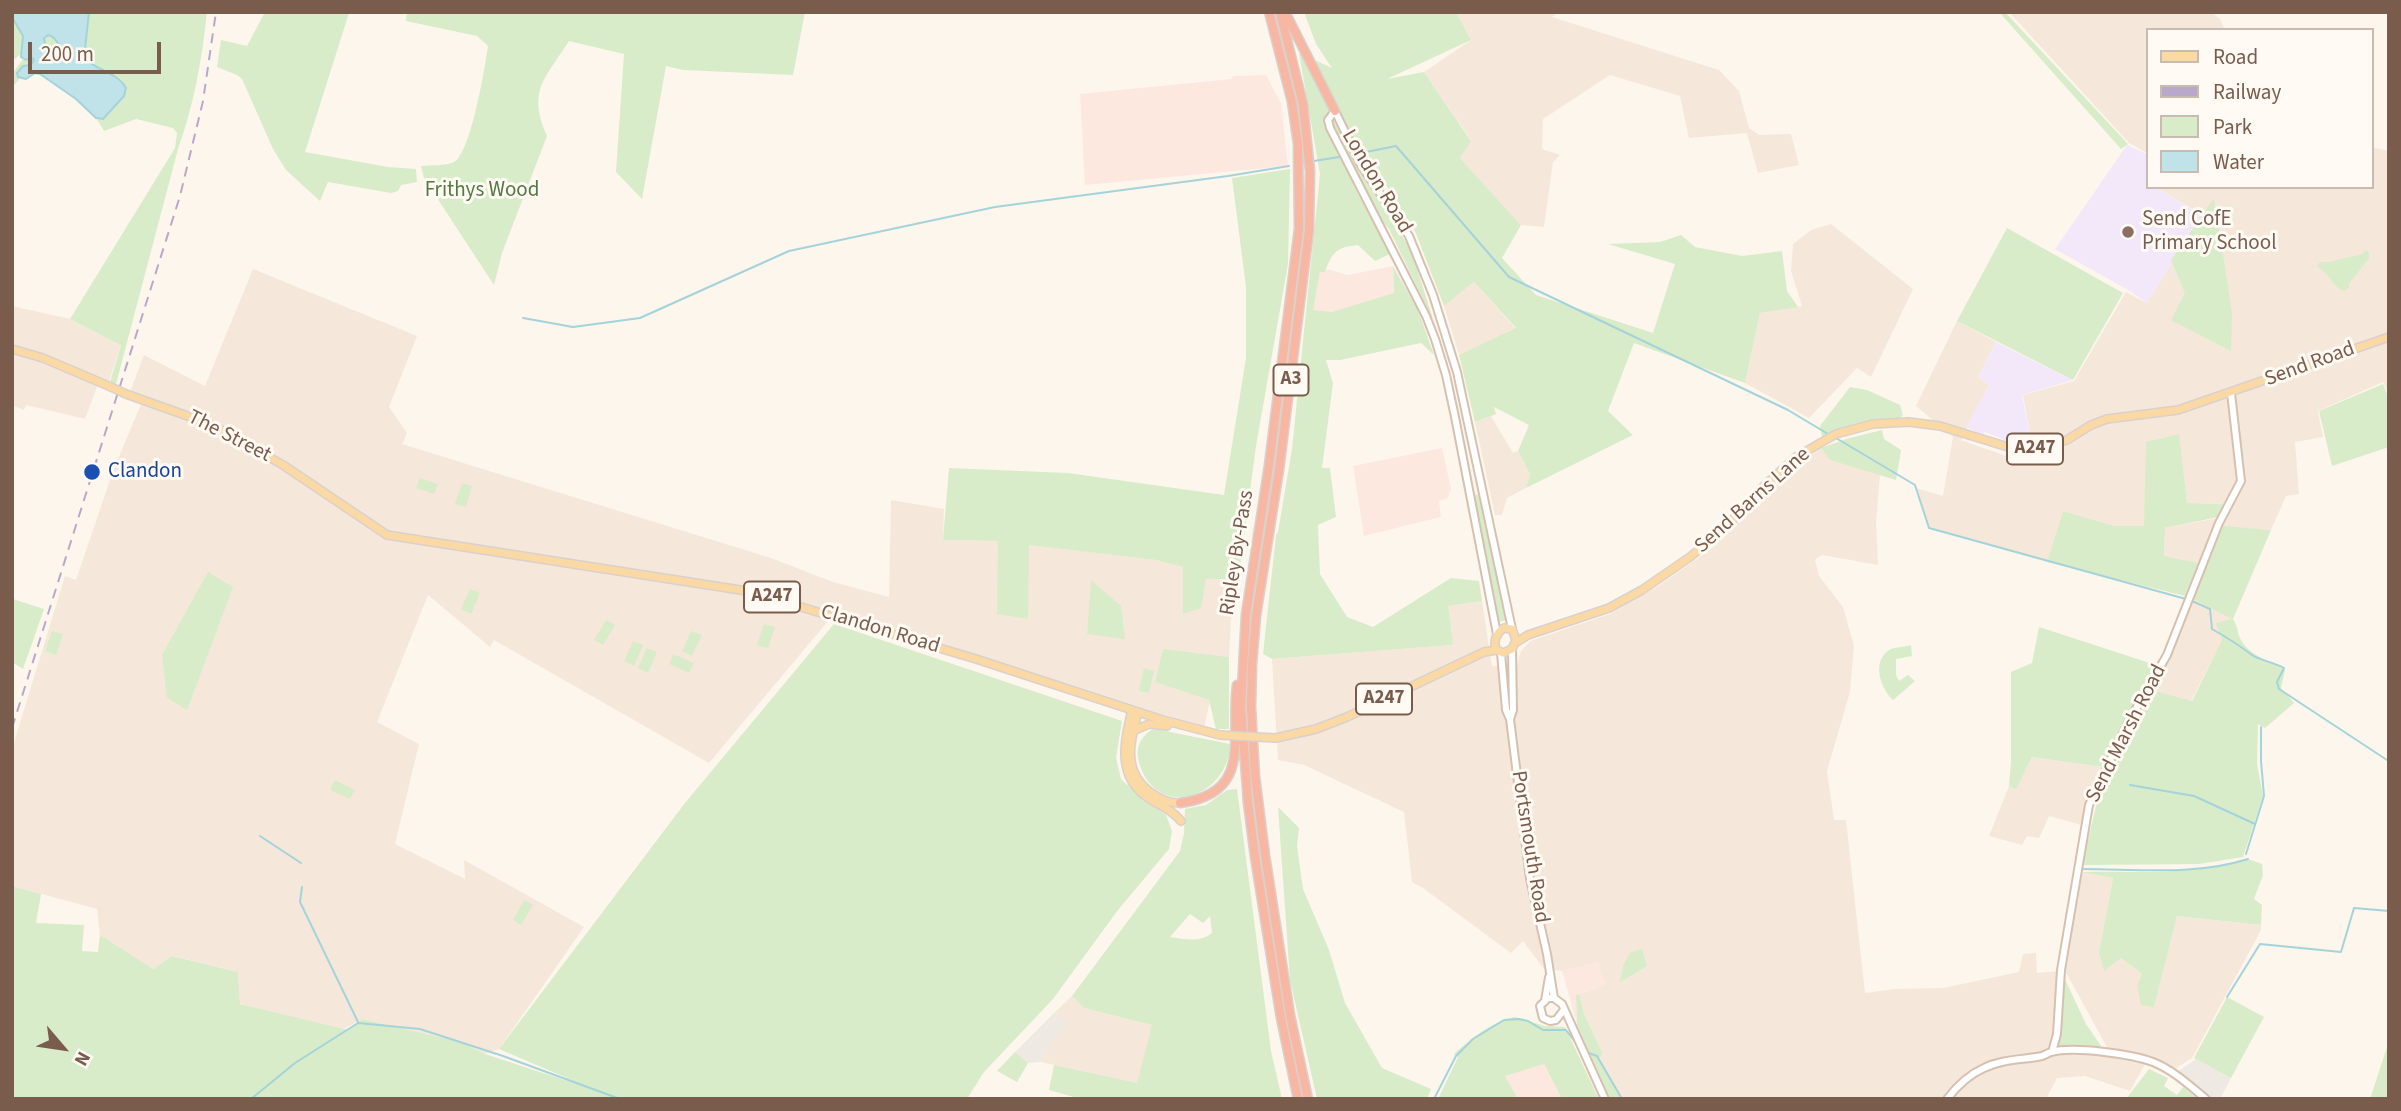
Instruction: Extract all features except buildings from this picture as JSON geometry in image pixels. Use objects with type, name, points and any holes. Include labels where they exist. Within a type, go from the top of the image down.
[{"type":"highway","name":"Ripley By-Pass","points":[[1269,12],[1295,122],[1299,172],[1299,229],[1246,614],[1242,663],[1242,738],[1248,803],[1278,1004],[1298,1099]]},
{"type":"highway","name":"Ripley By-Pass","points":[[1283,12],[1303,104],[1310,171],[1309,230],[1279,470],[1256,616],[1251,707],[1255,776],[1265,855],[1290,1015],[1308,1099]]},
{"type":"highway","points":[[1283,12],[1335,111]]},
{"type":"highway","points":[[1180,803],[1199,800],[1216,791],[1233,768],[1236,746],[1235,696],[1242,663]]},
{"type":"main road","name":"London Road","points":[[1497,645],[1455,417],[1435,339],[1426,316],[1330,128],[1328,120],[1335,111],[1362,165],[1409,236],[1433,295],[1457,372],[1514,631]]},
{"type":"main road","name":"Send Road","points":[[2231,393],[2389,337]]},
{"type":"main road","name":"The Street","points":[[12,349],[43,358],[126,394],[210,424],[283,465],[352,513],[393,536]]},
{"type":"main road","name":"Send Barns Lane","points":[[1497,645],[1513,646],[1528,635],[1596,614],[1642,590],[1690,557],[1726,527],[1763,487],[1796,457],[1832,436],[1873,424],[1909,422],[1940,426],[2008,447],[2035,449],[2067,440],[2091,425],[2107,419],[2178,410],[2231,393]]},
{"type":"main road","name":"Send Marsh Road","points":[[2052,1052],[2057,1034],[2061,970],[2089,805],[2130,721],[2167,655],[2220,523],[2241,481],[2231,393]]},
{"type":"main road","name":"Clandon Road","points":[[393,536],[747,591],[976,659],[1220,736],[1277,738],[1317,729],[1497,645]]},
{"type":"main road","points":[[1497,645],[1504,628],[1528,635]]},
{"type":"main road","points":[[1513,646],[1514,631]]},
{"type":"main road","name":"Portsmouth Road","points":[[1497,645],[1506,710],[1510,719],[1530,878],[1554,998],[1562,1004],[1605,1099]]},
{"type":"main road","name":"Portsmouth Road","points":[[1510,719],[1514,710],[1513,646]]},
{"type":"main road","points":[[1135,711],[1129,752],[1130,762],[1139,782],[1158,798],[1180,803]]},
{"type":"main road","points":[[1135,711],[1123,750],[1128,775],[1138,790],[1150,800],[1168,807],[1181,821]]},
{"type":"main road","points":[[1133,731],[1149,724],[1186,727]]},
{"type":"main road","name":"Portsmouth Road","points":[[1545,1000],[1550,976]]},
{"type":"main road","points":[[1554,998],[1545,1000],[1539,1008],[1541,1014],[1546,1020],[1556,1020],[1573,1030]]},
{"type":"main road","points":[[1556,1020],[1563,1011]]},
{"type":"main road","points":[[1947,1099],[1957,1086],[1985,1067],[2012,1059],[2045,1056],[2052,1052],[2106,1052],[2152,1062],[2173,1072],[2206,1099]]},
{"type":"shaded area","points":[[1456,12],[1559,12],[1552,17],[1719,70],[1739,91],[1749,128],[1759,135],[1791,134],[1799,165],[1758,173],[1747,133],[1689,138],[1680,96],[1610,75],[1543,119],[1542,149],[1560,155],[1553,162],[1544,227],[1521,225],[1460,158],[1471,140],[1424,72],[1471,40]]},
{"type":"shaded area","points":[[2009,12],[2211,12],[2220,19],[2224,28],[2146,28],[2146,152],[2129,143]]},
{"type":"shaded area","points":[[1266,75],[1281,103],[1288,166],[1085,185],[1080,94],[1232,79],[1233,76]]},
{"type":"shaded area","name":"Send CofE Primary School","points":[[2127,145],[2146,154],[2146,189],[2158,189],[2201,215],[2147,303],[2055,249]]},
{"type":"shaded area","points":[[2373,147],[2389,151],[2389,396],[2383,382],[2318,411],[2323,437],[2295,442],[2299,494],[2286,496],[2271,530],[2214,526],[2198,563],[2164,557],[2165,528],[2218,518],[2225,504],[2187,503],[2178,434],[2144,526],[2115,526],[2063,511],[2047,562],[1929,528],[1916,488],[1943,496],[1953,437],[1916,406],[1957,321],[1996,342],[1978,377],[1989,385],[1961,440],[2009,457],[2030,456],[2032,446],[2023,395],[2074,381],[2126,292],[2147,303],[2201,214],[2158,189],[2373,189]]},
{"type":"shaded area","points":[[1831,224],[1913,289],[1871,377],[1857,368],[1809,418],[1745,383],[1760,313],[1802,306],[1791,271],[1793,244],[1811,230]]},
{"type":"shaded area","points":[[1393,266],[1394,306],[1340,360],[1312,359],[1310,324],[1320,271],[1327,269],[1348,275]]},
{"type":"shaded area","points":[[253,269],[417,336],[389,407],[407,433],[402,444],[771,558],[833,582],[889,597],[891,500],[944,509],[943,540],[998,541],[1156,560],[1238,581],[1231,619],[1229,657],[1163,650],[1155,682],[1210,700],[1204,728],[1066,683],[834,614],[709,763],[494,640],[490,647],[428,595],[377,722],[419,744],[395,844],[465,879],[464,860],[584,927],[499,1049],[485,1054],[461,1042],[362,1019],[322,1041],[240,1003],[238,972],[173,956],[153,969],[96,971],[100,935],[97,909],[12,886],[12,749],[65,576],[76,580],[113,471],[144,397],[130,392],[144,355],[205,386]]},
{"type":"shaded area","points":[[1474,282],[1516,329],[1459,355],[1444,306]]},
{"type":"shaded area","points":[[12,306],[70,319],[121,344],[109,381],[100,379],[85,419],[26,405],[24,410],[12,405]]},
{"type":"shaded area","points":[[1996,342],[2073,380],[2022,395],[2032,446],[2003,443],[2002,439],[1985,432],[1982,435],[1966,427],[1989,385],[1978,377]]},
{"type":"shaded area","points":[[1491,416],[1513,453],[1518,451],[1530,474],[1526,488],[1507,498],[1502,515],[1495,515],[1475,422]]},
{"type":"shaded area","points":[[1442,448],[1451,489],[1447,499],[1439,501],[1441,517],[1364,536],[1353,466]]},
{"type":"shaded area","points":[[1821,448],[1830,460],[1880,474],[1876,522],[1878,565],[1822,555],[1815,560],[1819,576],[1843,607],[1854,646],[1850,692],[1827,771],[1834,820],[1846,820],[1865,993],[1943,988],[2019,972],[2023,954],[2036,953],[2037,973],[2059,971],[2055,1048],[2058,1055],[2080,1052],[2108,1054],[2108,1049],[2063,967],[2081,872],[2113,878],[2099,952],[2121,958],[2142,974],[2154,1006],[2177,916],[2261,925],[2261,930],[2192,1058],[2173,1070],[2149,1057],[2130,1091],[2085,1076],[2057,1078],[2046,1099],[1621,1099],[1599,1057],[1603,1054],[1584,1014],[1579,994],[1605,985],[1598,963],[1562,971],[1544,969],[1523,941],[1511,953],[1412,882],[1404,812],[1304,765],[1278,760],[1272,659],[1452,645],[1447,606],[1482,601],[1492,666],[1517,665],[1521,651],[1530,641],[1610,614],[1694,561],[1718,543],[1786,472]]},
{"type":"shaded area","points":[[2193,599],[2233,619],[2191,701],[2152,690]]},
{"type":"shaded area","points":[[2032,757],[2102,767],[2081,825],[2049,816],[2039,838],[2027,836],[2022,845],[1989,836],[2009,786],[2016,788]]},
{"type":"shaded area","points":[[1598,962],[1606,985],[1576,995],[1577,1024],[1562,971]]},
{"type":"shaded area","points":[[1072,996],[1084,1008],[1153,1025],[1137,1084],[1041,1062],[1052,1040],[1066,1025],[1055,1012]]},
{"type":"shaded area","points":[[1055,1012],[1067,1025],[1052,1041],[1041,1062],[1028,1063],[1015,1052]]},
{"type":"shaded area","points":[[2196,1059],[2231,1078],[2220,1099],[2211,1099],[2177,1072]]},
{"type":"shaded area","points":[[1544,1064],[1562,1099],[1518,1099],[1504,1076]]},
{"type":"green space","points":[[89,12],[207,12],[193,99],[116,384],[110,382],[121,345],[70,319],[175,148],[177,133],[173,128],[136,119],[104,131],[96,118],[101,120],[127,90],[119,80],[84,58]]},
{"type":"green space","points":[[265,12],[349,13],[305,152],[388,167],[416,169],[417,182],[401,185],[398,191],[391,193],[328,182],[320,201],[286,170],[273,149],[242,79],[217,67],[221,40],[247,46]]},
{"type":"green space","name":"Frithys Wood","points":[[407,12],[805,12],[793,75],[683,70],[666,66],[642,199],[616,172],[624,54],[569,41],[542,86],[539,107],[547,136],[502,253],[494,285],[424,178],[421,166],[451,163],[460,155],[476,108],[488,46],[477,36],[406,21]]},
{"type":"green space","points":[[1304,12],[1456,12],[1471,40],[1387,79],[1424,72],[1471,141],[1460,158],[1521,225],[1502,258],[1536,295],[1653,333],[1675,264],[1608,244],[1660,242],[1681,235],[1695,247],[1742,256],[1782,251],[1787,291],[1798,307],[1760,313],[1745,383],[1634,343],[1608,411],[1633,435],[1526,488],[1530,474],[1518,451],[1529,425],[1494,407],[1496,414],[1475,422],[1459,355],[1516,328],[1474,282],[1444,306],[1415,231],[1376,170],[1372,189],[1411,250],[1434,322],[1389,229],[1352,183],[1390,254],[1375,261],[1358,245],[1336,252],[1325,272],[1320,272],[1313,310],[1332,312],[1394,293],[1393,266],[1418,310],[1434,355],[1421,343],[1340,360],[1326,360],[1333,383],[1322,468],[1330,468],[1336,517],[1318,525],[1320,574],[1347,617],[1373,627],[1451,578],[1479,581],[1482,601],[1448,606],[1453,645],[1272,659],[1263,654],[1276,535],[1292,449],[1320,174],[1299,53],[1332,68],[1316,44]]},
{"type":"green space","points":[[1999,12],[2005,12],[2128,144],[2121,149]]},
{"type":"green space","points":[[12,17],[23,36],[21,54],[12,61]]},
{"type":"green space","points":[[48,35],[58,44],[60,56],[55,57],[44,42],[45,36]]},
{"type":"green space","points":[[30,57],[34,60],[33,64],[19,70],[17,75],[20,78],[12,88],[12,74],[23,59]]},
{"type":"green space","points":[[1290,169],[1288,264],[1256,446],[1238,581],[1206,578],[1201,608],[1183,614],[1183,567],[1156,560],[1029,545],[1028,619],[997,614],[998,541],[943,540],[949,468],[1068,473],[1224,495],[1246,358],[1246,287],[1232,178]]},
{"type":"green space","points":[[2214,198],[2232,312],[2231,351],[2171,320],[2185,293],[2171,260]]},
{"type":"green space","points":[[2007,228],[2123,293],[2073,380],[1957,321]]},
{"type":"green space","points":[[2366,250],[2369,258],[2349,284],[2349,288],[2344,291],[2317,266],[2320,262],[2362,254]]},
{"type":"green space","points":[[2383,384],[2389,399],[2389,447],[2332,466],[2319,411]]},
{"type":"green space","points":[[1850,387],[1867,390],[1900,405],[1903,415],[1900,418],[1833,432],[1822,437],[1820,426]]},
{"type":"green space","points":[[1882,430],[1884,439],[1901,450],[1896,480],[1830,460],[1821,448],[1846,439]]},
{"type":"green space","points":[[2179,434],[2187,503],[2226,504],[2218,517],[2165,528],[2164,556],[2198,563],[2185,596],[2047,562],[2063,511],[2115,526],[2144,526],[2146,442]]},
{"type":"green space","points":[[420,478],[438,484],[434,494],[416,488]]},
{"type":"green space","points":[[462,483],[472,486],[466,507],[455,504]]},
{"type":"green space","points":[[1477,494],[1482,499],[1507,620],[1498,622],[1473,497]]},
{"type":"green space","points":[[2223,526],[2271,530],[2233,619],[2241,640],[2249,650],[2285,670],[2281,688],[2294,703],[2265,728],[2258,724],[2257,764],[2263,796],[2243,857],[2199,864],[2082,865],[2096,806],[2152,690],[2192,701],[2222,640],[2216,623],[2232,619],[2193,599]]},
{"type":"green space","points":[[208,572],[233,587],[187,710],[167,698],[162,655]]},
{"type":"green space","points":[[1091,580],[1121,606],[1125,639],[1087,634]]},
{"type":"green space","points":[[470,589],[480,593],[471,614],[461,609]]},
{"type":"green space","points":[[13,599],[44,609],[23,669],[12,662]]},
{"type":"green space","points":[[606,620],[615,625],[603,645],[594,640]]},
{"type":"green space","points":[[764,624],[775,627],[768,648],[757,645]]},
{"type":"green space","points":[[834,624],[1122,721],[1116,758],[1121,779],[1166,815],[1172,831],[1169,849],[1118,910],[1053,999],[984,1072],[967,1099],[12,1099],[12,886],[41,894],[36,923],[84,925],[82,951],[98,952],[100,935],[153,969],[172,956],[238,972],[240,1004],[348,1030],[362,1019],[461,1042],[485,1054],[595,1090],[499,1049],[685,803]]},
{"type":"green space","points":[[2039,627],[2156,665],[2102,767],[2032,757],[2016,789],[2009,786],[2011,672],[2032,663]]},
{"type":"green space","points":[[52,631],[63,634],[56,655],[45,651]]},
{"type":"green space","points":[[691,631],[702,635],[692,656],[682,651]]},
{"type":"green space","points":[[633,641],[643,645],[634,666],[624,661]]},
{"type":"green space","points":[[1911,645],[1912,656],[1896,659],[1896,675],[1899,681],[1908,675],[1915,681],[1893,700],[1882,683],[1880,661],[1889,650]]},
{"type":"green space","points":[[647,648],[657,652],[648,673],[638,668]]},
{"type":"green space","points":[[1163,649],[1229,657],[1229,729],[1216,729],[1209,700],[1155,682]]},
{"type":"green space","points":[[673,654],[694,663],[689,673],[669,664]]},
{"type":"green space","points":[[1144,668],[1154,671],[1149,693],[1139,691]]},
{"type":"green space","points":[[1151,730],[1230,744],[1226,763],[1218,778],[1205,789],[1190,796],[1175,797],[1160,792],[1147,781],[1138,757],[1139,744]]},
{"type":"green space","points":[[335,780],[355,790],[350,799],[330,790]]},
{"type":"green space","points":[[1237,789],[1271,1051],[1282,1099],[1081,1099],[1049,1090],[1054,1065],[1137,1083],[1152,1025],[1084,1008],[1072,996],[1180,851],[1185,809],[1206,805],[1227,790]],"holes":[[[1190,914],[1203,923],[1210,916],[1212,933],[1207,936],[1192,940],[1170,937]]]},
{"type":"green space","points":[[1278,807],[1299,828],[1297,846],[1303,889],[1329,950],[1345,1003],[1382,1068],[1431,1089],[1427,1099],[1317,1099],[1290,980]]},
{"type":"green space","points":[[2248,859],[2262,864],[2263,875],[2254,899],[2262,905],[2261,925],[2177,916],[2154,1007],[2141,1005],[2137,986],[2142,974],[2121,958],[2104,971],[2099,952],[2113,878],[2081,872],[2186,870]]},
{"type":"green space","points":[[524,900],[533,905],[521,925],[513,920]]},
{"type":"green space","points":[[1642,949],[1647,966],[1620,982],[1623,966],[1630,953]]},
{"type":"green space","points":[[2063,975],[2086,1024],[2101,1046],[2099,1048],[2057,1048]]},
{"type":"green space","points":[[1579,994],[1584,1014],[1603,1054],[1599,1058],[1621,1099],[1610,1099],[1577,1025],[1576,995]]},
{"type":"green space","points":[[2227,997],[2264,1017],[2231,1078],[2194,1058]]},
{"type":"green space","points":[[1515,1017],[1545,1026],[1565,1027],[1599,1099],[1562,1099],[1544,1064],[1505,1076],[1518,1099],[1438,1099],[1458,1057],[1454,1054],[1490,1027]]},
{"type":"green space","points":[[2389,1041],[2389,1099],[2370,1099]]},
{"type":"green space","points":[[1015,1052],[1028,1063],[1017,1082],[997,1071]]},
{"type":"green space","points":[[2149,1069],[2168,1078],[2164,1086],[2177,1095],[2183,1087],[2198,1099],[2126,1099]]},
{"type":"water","points":[[12,12],[89,12],[84,58],[122,83],[126,88],[124,96],[103,119],[96,118],[76,99],[40,74],[35,73],[26,79],[18,77],[17,73],[23,66],[31,65],[34,60],[31,57],[26,60],[21,57],[23,36]],"holes":[[[51,36],[60,47],[60,56],[54,56],[45,43],[44,38]]]},
{"type":"waterway","points":[[1366,152],[1396,146],[1509,277],[1788,410],[1828,434]]},
{"type":"waterway","points":[[1314,161],[1339,157]]},
{"type":"waterway","points":[[523,318],[573,327],[640,318],[789,251],[995,207],[1289,166]]},
{"type":"waterway","points":[[1836,438],[1915,485],[1929,528],[2186,599]]},
{"type":"waterway","points":[[2192,601],[2210,609],[2212,629],[2254,657],[2284,668],[2277,682],[2279,689],[2387,760]]},
{"type":"waterway","points":[[2246,854],[2264,796],[2261,727]]},
{"type":"waterway","points":[[2130,785],[2194,796],[2255,824]]},
{"type":"waterway","points":[[260,836],[301,863]]},
{"type":"waterway","points":[[2082,869],[2187,870],[2248,859]]},
{"type":"waterway","points":[[302,887],[300,902],[358,1022]]},
{"type":"waterway","points":[[2227,997],[2260,944],[2341,952],[2354,908],[2389,911]]},
{"type":"waterway","points":[[1434,1099],[1456,1056],[1473,1039],[1504,1020],[1528,1021],[1543,1030],[1566,1030],[1579,1047]]},
{"type":"waterway","points":[[358,1023],[420,1029],[620,1099]]},
{"type":"waterway","points":[[251,1099],[295,1063],[358,1023]]},
{"type":"waterway","points":[[1586,1052],[1597,1056],[1622,1099]]},
{"type":"railway","points":[[12,728],[180,196],[203,101],[216,12]]},
{"type":"place","name":"Send CofE Primary School","points":[[2128,232]]},
{"type":"place","name":"Clandon","points":[[92,472]]}]
